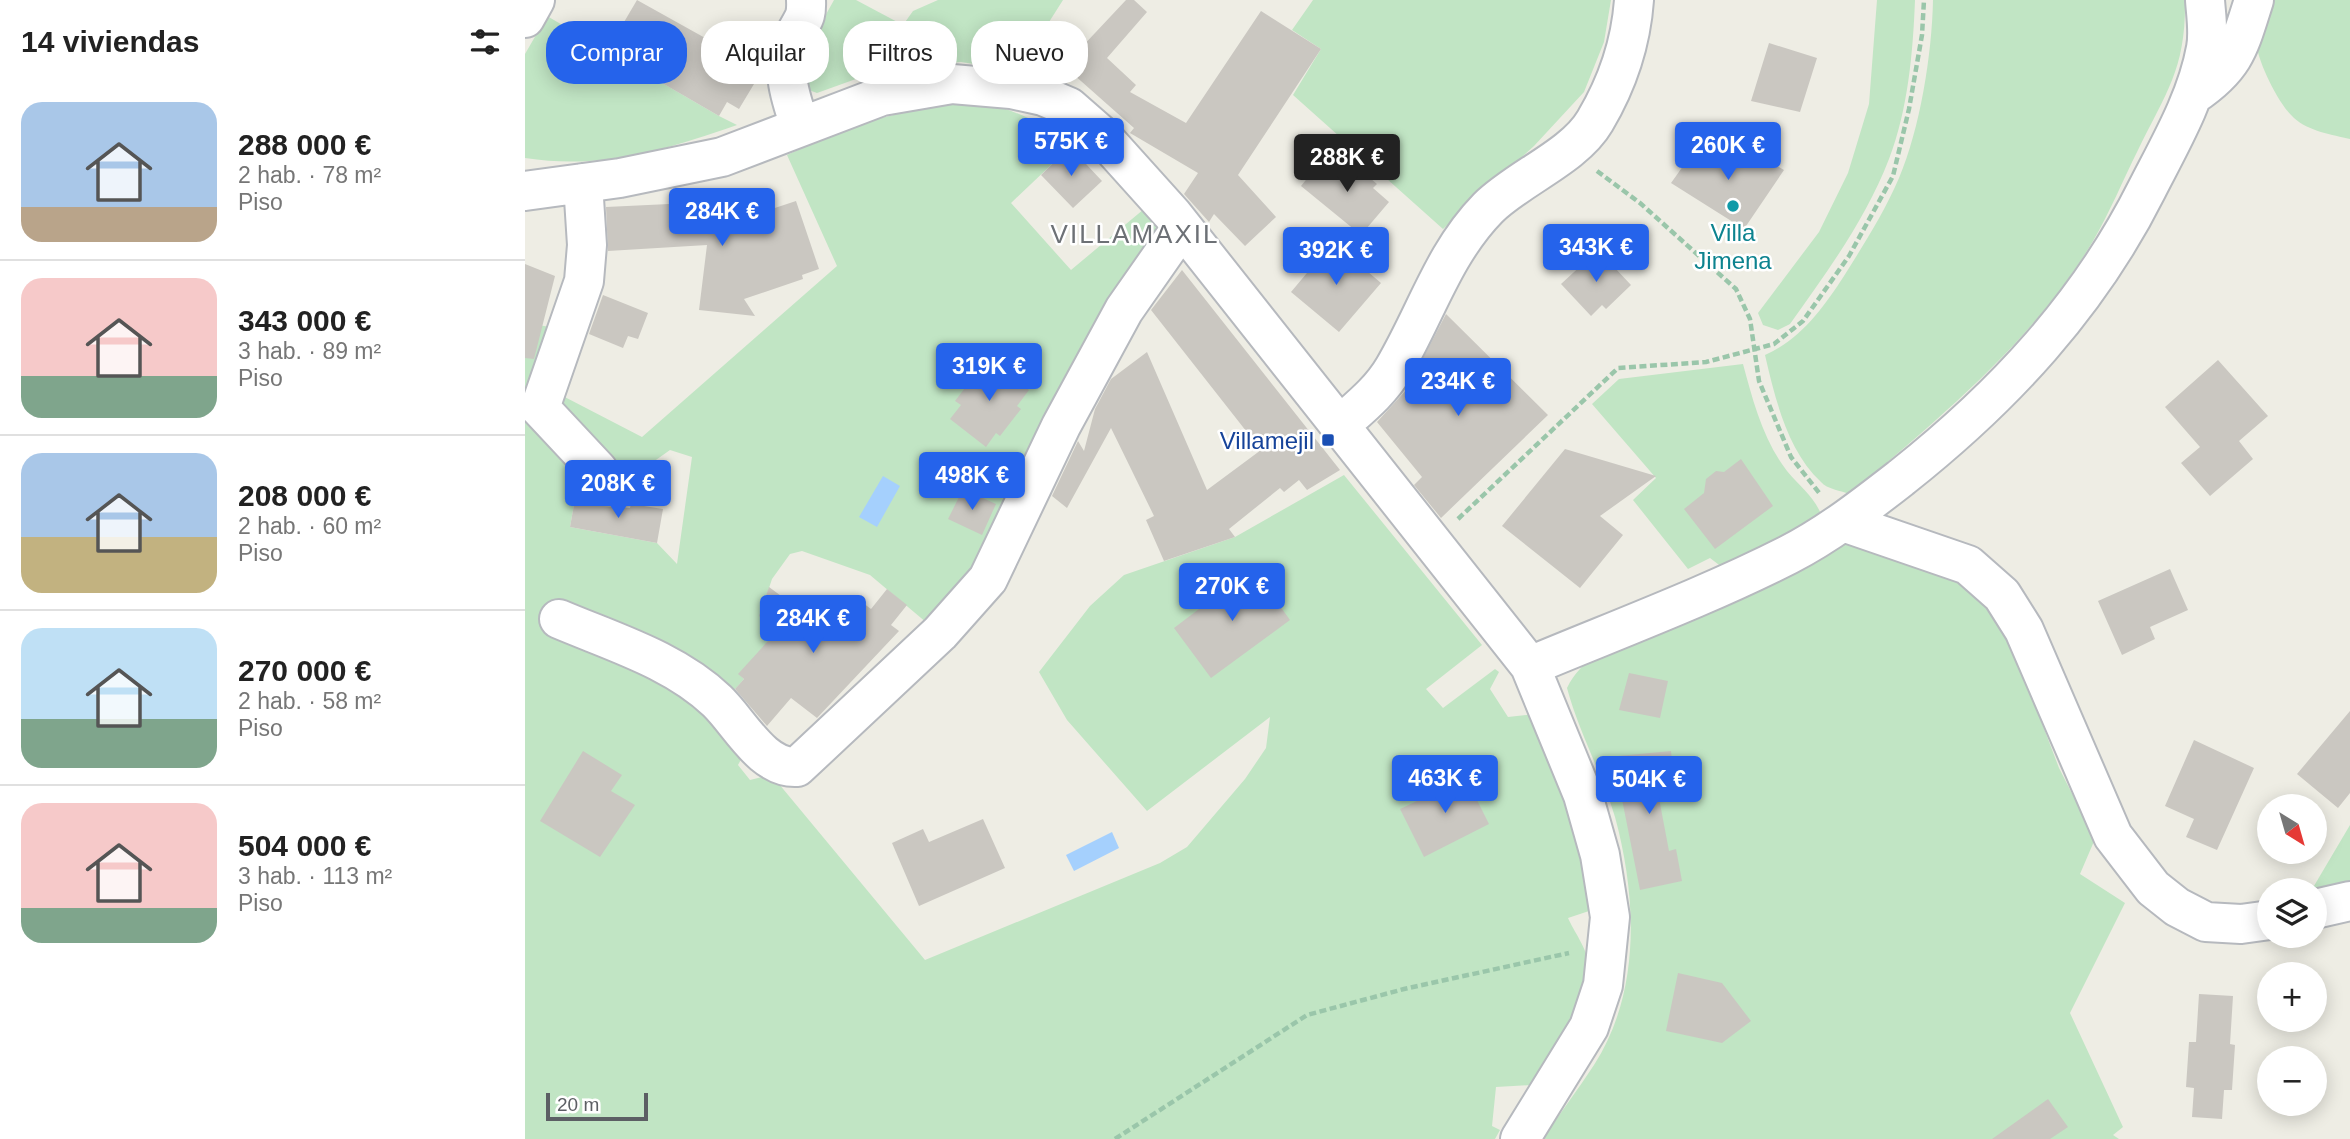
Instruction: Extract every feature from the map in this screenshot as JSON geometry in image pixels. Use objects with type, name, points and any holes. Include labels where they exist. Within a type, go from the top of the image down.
[{"type":"street","points":[[525,18],[535,0]]},
{"type":"street","points":[[800,126],[785,74],[795,34],[806,17],[806,0]]},
{"type":"street","points":[[1339,426],[1373,396],[1393,370],[1439,275],[1462,240],[1489,207],[1567,149],[1594,123],[1620,72],[1634,0]]},
{"type":"street","points":[[1530,666],[1717,588],[1790,554],[1843,522],[1954,436],[2018,374],[2072,311],[2126,232],[2193,95],[2207,45],[2205,0]]},
{"type":"street","points":[[2193,95],[2212,82],[2237,53],[2254,0]]},
{"type":"street","points":[[525,191],[722,157],[882,96],[952,84],[1011,89],[1043,96],[1069,107],[1101,135],[1182,227],[1530,666],[1583,795],[1600,855],[1609,917],[1603,985],[1589,1027],[1520,1139]]},
{"type":"street","points":[[583,183],[587,245],[584,281],[540,408],[598,470],[605,484]]},
{"type":"street","points":[[559,619],[682,673],[716,701],[768,757],[783,768],[797,767],[940,633],[988,579],[1061,426],[1124,310],[1182,227]]},
{"type":"street","points":[[1843,522],[1968,565],[2002,595],[2024,630],[2113,836],[2153,888],[2176,907],[2206,922],[2241,924],[2257,922]]},
{"type":"street","points":[[2327,906],[2350,901]]},
{"type":"path","points":[[1434,542],[1618,368],[1706,362],[1774,344],[1803,321],[1849,256],[1892,176],[1909,109],[1922,35],[1924,0]]},
{"type":"path","points":[[1567,149],[1640,203],[1736,289],[1750,319],[1759,381],[1791,457],[1843,522]]},
{"type":"path","points":[[1115,1139],[1307,1015],[1404,989],[1493,972],[1608,944]]},
{"type":"green space","points":[[834,0],[856,0],[895,21],[843,21],[843,84],[817,93],[806,89],[803,84],[829,84],[829,21],[822,21]]},
{"type":"green space","points":[[938,0],[1063,0],[1050,21],[971,21],[971,64],[957,62],[957,21],[906,21],[913,11]]},
{"type":"green space","points":[[1313,0],[1611,0],[1604,42],[1584,92],[1534,146],[1443,229],[1293,95],[1321,49],[1292,30]]},
{"type":"green space","points":[[1877,0],[1915,0],[1913,40],[1901,121],[1880,181],[1845,244],[1790,324],[1778,330],[1763,325],[1758,313],[1819,232],[1848,173],[1869,104]]},
{"type":"green space","points":[[1933,0],[2185,0],[2182,44],[2166,95],[2099,230],[2069,278],[2043,312],[1982,377],[1850,494],[1824,484],[1799,455],[1778,406],[1765,355],[1789,341],[1819,311],[1859,252],[1893,191],[1919,114],[1930,44]]},
{"type":"green space","points":[[2269,0],[2350,0],[2350,139],[2306,126],[2288,112],[2276,93],[2260,60],[2256,41]]},
{"type":"green space","points":[[547,16],[556,21],[546,21],[546,84],[664,84],[737,125],[659,150],[633,155],[580,161],[525,158],[525,54]]},
{"type":"green space","points":[[981,101],[1040,124],[1070,147],[1011,203],[1071,270],[1144,209],[1159,226],[1066,395],[982,569],[927,623],[870,575],[802,551],[790,554],[772,579],[760,615],[781,632],[739,674],[744,679],[729,696],[677,682],[745,752],[738,765],[750,780],[766,776],[774,778],[925,960],[1160,863],[1187,847],[1245,779],[1266,748],[1270,717],[1147,811],[1067,720],[1039,672],[1090,606],[1124,575],[1235,537],[1344,475],[1482,645],[1426,689],[1443,708],[1495,669],[1499,672],[1490,689],[1508,717],[1536,714],[1581,834],[1589,911],[1568,918],[1583,946],[1588,963],[1582,993],[1567,1027],[1531,1085],[1496,1087],[1492,1126],[1500,1130],[1495,1139],[525,1139],[525,323],[557,328],[527,399],[583,480],[575,499],[570,527],[657,543],[677,564],[692,457],[670,450],[646,467],[614,473],[567,421],[557,393],[642,437],[837,266],[787,155],[853,125],[934,105]]},
{"type":"green space","points":[[1743,364],[1755,406],[1771,446],[1821,514],[1727,571],[1710,558],[1688,569],[1633,500],[1656,478],[1592,404],[1619,379]]},
{"type":"green space","points":[[1841,544],[1875,546],[1955,577],[1986,597],[2010,639],[2059,768],[2095,839],[2080,874],[2125,903],[2070,1013],[2123,1127],[2113,1135],[2119,1139],[1543,1139],[1594,1065],[1609,1037],[1627,976],[1630,944],[1628,880],[1615,817],[1567,688],[1593,654]]},
{"type":"green space","points":[[2350,825],[2350,888],[2327,890],[2327,878],[2319,878]]},
{"type":"water","points":[[883,476],[900,486],[877,527],[859,517]]},
{"type":"water","points":[[1112,832],[1119,848],[1074,871],[1066,855]]},
{"type":"building","points":[[637,0],[675,21],[625,21]]},
{"type":"building","points":[[1126,0],[1134,0],[1147,12],[1107,58],[1136,85],[1130,92],[1186,123],[1261,11],[1321,49],[1238,175],[1276,217],[1245,246],[1214,214],[1209,222],[1184,194],[1198,173],[1130,133],[1134,128],[1084,84],[1088,84],[1088,40]]},
{"type":"building","points":[[687,28],[701,36],[701,84],[754,84],[739,109],[727,102],[719,116],[664,84],[687,84]]},
{"type":"building","points":[[1769,43],[1817,58],[1800,112],[1751,101]]},
{"type":"building","name":"Villa Jimena","points":[[1701,141],[1735,163],[1745,147],[1784,170],[1744,229],[1671,183]]},
{"type":"building","points":[[1070,147],[1102,181],[1073,208],[1041,175]]},
{"type":"building","points":[[1345,157],[1377,184],[1373,188],[1389,202],[1361,235],[1301,186],[1322,160],[1334,170]]},
{"type":"building","points":[[796,201],[819,269],[802,275],[803,279],[744,299],[755,316],[699,310],[707,245],[608,251],[606,207],[711,202],[714,228]]},
{"type":"building","points":[[1333,242],[1381,283],[1339,332],[1291,292]]},
{"type":"building","points":[[1598,250],[1631,285],[1606,309],[1602,305],[1591,316],[1561,284]]},
{"type":"building","points":[[525,264],[555,276],[534,359],[525,358]]},
{"type":"building","points":[[1182,270],[1340,470],[1307,490],[1299,480],[1284,492],[1280,488],[1229,529],[1235,537],[1164,561],[1146,520],[1154,516],[1111,428],[1067,508],[1052,496],[1078,441],[1084,451],[1095,409],[1111,379],[1147,352],[1207,490],[1261,450],[1151,310]]},
{"type":"building","points":[[603,295],[648,313],[638,339],[628,336],[623,348],[589,334]]},
{"type":"building","points":[[1446,314],[1548,415],[1441,518],[1414,485],[1422,477],[1377,422],[1407,389]]},
{"type":"building","points":[[987,359],[1029,390],[1017,406],[1021,409],[1000,436],[996,433],[986,447],[950,419],[961,405],[955,401]]},
{"type":"building","points":[[2218,360],[2268,416],[2239,441],[2253,459],[2210,496],[2181,463],[2200,447],[2165,407]]},
{"type":"building","points":[[1565,449],[1656,476],[1600,516],[1623,535],[1580,588],[1502,526]]},
{"type":"building","points":[[1741,459],[1773,506],[1715,549],[1684,509],[1704,493],[1706,479],[1716,471],[1724,472]]},
{"type":"building","points":[[963,489],[996,504],[982,535],[948,519]]},
{"type":"building","points":[[575,499],[603,506],[630,508],[631,504],[663,509],[657,543],[570,527]]},
{"type":"building","points":[[1253,568],[1290,620],[1211,678],[1174,628]]},
{"type":"building","points":[[2170,569],[2188,610],[2150,627],[2155,639],[2122,655],[2098,601]]},
{"type":"building","points":[[769,587],[808,616],[814,609],[840,630],[863,603],[871,609],[887,589],[907,605],[891,625],[899,631],[817,718],[791,698],[767,726],[735,689],[744,679],[738,674],[778,630],[759,616]]},
{"type":"building","points":[[1629,673],[1668,681],[1660,718],[1619,710]]},
{"type":"building","points":[[2350,711],[2350,793],[2338,808],[2327,799],[2327,794],[2321,794],[2297,774]]},
{"type":"building","points":[[2194,740],[2254,768],[2217,850],[2186,837],[2194,819],[2165,806]]},
{"type":"building","points":[[583,751],[622,775],[611,791],[635,805],[600,857],[540,821]]},
{"type":"building","points":[[1671,751],[1675,791],[1658,793],[1669,851],[1676,849],[1682,881],[1640,890],[1616,769],[1619,769],[1618,756]]},
{"type":"building","points":[[1462,770],[1489,824],[1424,857],[1400,809],[1432,794],[1429,787]]},
{"type":"building","points":[[983,819],[1005,868],[919,906],[892,843],[923,829],[929,842]]},
{"type":"building","points":[[1678,973],[1722,983],[1751,1021],[1722,1043],[1666,1031]]},
{"type":"building","points":[[2199,994],[2233,996],[2230,1044],[2235,1045],[2232,1090],[2224,1090],[2222,1119],[2192,1117],[2194,1088],[2186,1087],[2189,1042],[2196,1042]]},
{"type":"building","points":[[2048,1099],[2068,1127],[2050,1139],[1992,1139]]},
{"type":"place","name":"Villa Jimena","points":[[1733,206]]},
{"type":"place","name":"Villamejil","points":[[1328,440]]},
{"type":"district","name":"VILLAMAXIL","points":[[1135,234]]}]
